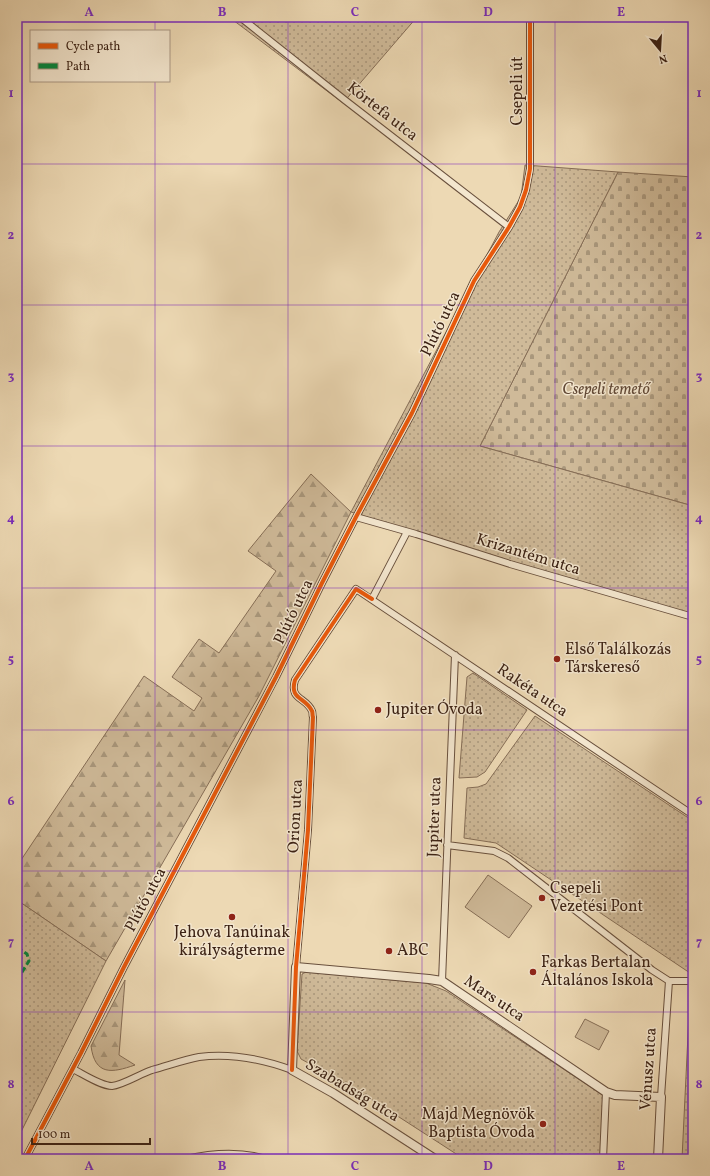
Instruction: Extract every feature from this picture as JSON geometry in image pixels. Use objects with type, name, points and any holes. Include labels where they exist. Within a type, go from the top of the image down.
[{"type":"street","name":"Körtefa utca","points":[[240,17],[509,227]]},
{"type":"street","name":"Csepeli út","points":[[530,17],[530,165]]},
{"type":"street","name":"Plútó utca","points":[[73,1069],[124,967],[276,677],[356,517],[412,412],[474,281],[509,227],[520,207],[526,190],[530,165]]},
{"type":"street","name":"Krizantém utca","points":[[356,517],[510,564],[693,617]]},
{"type":"street","points":[[372,599],[407,532]]},
{"type":"street","name":"Rakéta utca","points":[[356,589],[693,814]]},
{"type":"street","name":"Orion utca","points":[[292,1070],[296,967],[308,830],[313,718],[312,711],[305,702],[298,697],[293,687],[295,680],[356,589]]},
{"type":"street","name":"Jupiter utca","points":[[442,981],[455,655]]},
{"type":"street","points":[[447,845],[494,851],[508,858],[652,970],[669,981],[693,982]]},
{"type":"street","name":"Mars utca","points":[[296,967],[442,981],[606,1092],[616,1095],[661,1097]]},
{"type":"street","name":"Vénusz utca","points":[[658,1159],[669,981]]},
{"type":"street","name":"Szabadság utca","points":[[73,1069],[102,1084],[112,1086],[164,1066],[211,1056],[242,1057],[273,1064],[292,1070],[333,1093],[435,1159]]},
{"type":"street","points":[[25,1159],[73,1069]]},
{"type":"street","points":[[603,1159],[606,1092]]},
{"type":"street","points":[[186,1159],[212,1154],[232,1154],[249,1155],[266,1159]]},
{"type":"green space","points":[[229,17],[417,17],[343,103]]},
{"type":"green space","points":[[525,165],[618,172],[480,446],[693,506],[693,616],[615,597],[351,512],[499,232],[521,197]]},
{"type":"green space","name":"Csepeli temető","points":[[618,172],[693,177],[693,506],[480,446]]},
{"type":"green space","points":[[311,474],[351,512],[259,696],[106,961],[17,900],[17,866],[144,676],[194,711],[202,698],[172,677],[199,639],[219,653],[276,571],[248,551]]},
{"type":"green space","points":[[473,673],[527,710],[485,772],[477,777],[459,778],[467,677]]},
{"type":"green space","points":[[535,716],[693,821],[693,975],[496,843],[464,838],[467,788],[478,787],[486,784]]},
{"type":"green space","points":[[488,875],[532,906],[509,938],[465,907]]},
{"type":"green space","points":[[17,900],[106,961],[17,1140]]},
{"type":"green space","points":[[306,972],[426,983],[446,991],[604,1096],[600,1159],[464,1159],[382,1106],[301,1059],[297,1051],[302,974]]},
{"type":"green space","points":[[125,980],[119,1055],[135,1065],[119,1070],[106,1070],[96,1063],[91,1046]]},
{"type":"green space","points":[[689,1014],[693,1014],[693,1159],[682,1159]]},
{"type":"green space","points":[[585,1019],[609,1031],[599,1050],[575,1037]]},
{"type":"marked path","points":[[17,947],[27,954],[29,961],[17,980]]},
{"type":"cycle path","points":[[25,1159],[276,677],[356,517],[412,413],[474,281],[509,227],[520,207],[526,190],[530,169],[530,17]]},
{"type":"cycle path","points":[[292,1070],[296,967],[308,830],[313,717],[309,706],[299,698],[294,691],[295,680],[356,589],[372,599]]},
{"type":"place","name":"Első Találkozás Társkereső","points":[[557,659]]},
{"type":"place","name":"Jupiter Óvoda","points":[[378,710]]},
{"type":"place","name":"Csepeli Vezetési Pont","points":[[542,898]]},
{"type":"place","name":"Jehova Tanúinak királyságterme","points":[[232,917]]},
{"type":"place","name":"ABC","points":[[389,951]]},
{"type":"place","name":"Farkas Bertalan Általános Iskola","points":[[533,972]]},
{"type":"place","name":"Majd Megnövök Baptista Óvoda","points":[[543,1124]]}]
